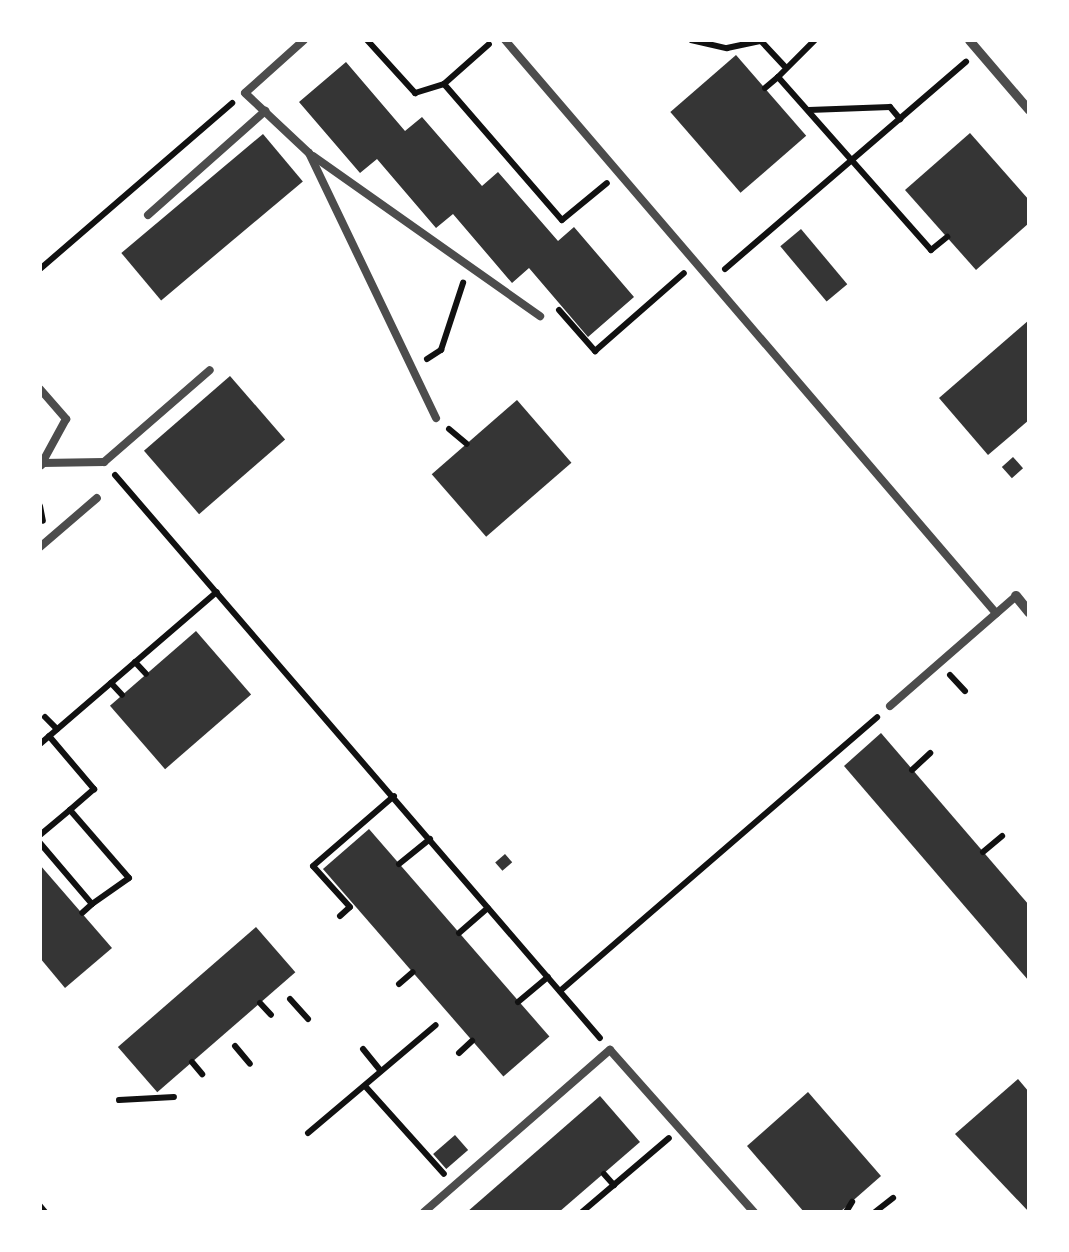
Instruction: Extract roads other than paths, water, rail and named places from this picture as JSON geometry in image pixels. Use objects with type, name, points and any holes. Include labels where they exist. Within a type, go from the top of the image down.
[{"type":"street","points":[[968,40],[1029,110]]},
{"type":"street","points":[[1016,596],[1029,612]]},
{"type":"lane","points":[[304,40],[245,92],[309,154],[540,316]]},
{"type":"lane","points":[[506,40],[996,613]]},
{"type":"lane","points":[[148,216],[265,112]]},
{"type":"lane","points":[[309,154],[436,418]]},
{"type":"lane","points":[[41,464],[104,462],[210,370]]},
{"type":"lane","points":[[40,390],[66,419],[41,464]]},
{"type":"lane","points":[[40,547],[97,498]]},
{"type":"lane","points":[[890,706],[1016,596]]},
{"type":"lane","points":[[424,1212],[610,1050],[754,1212]]}]
